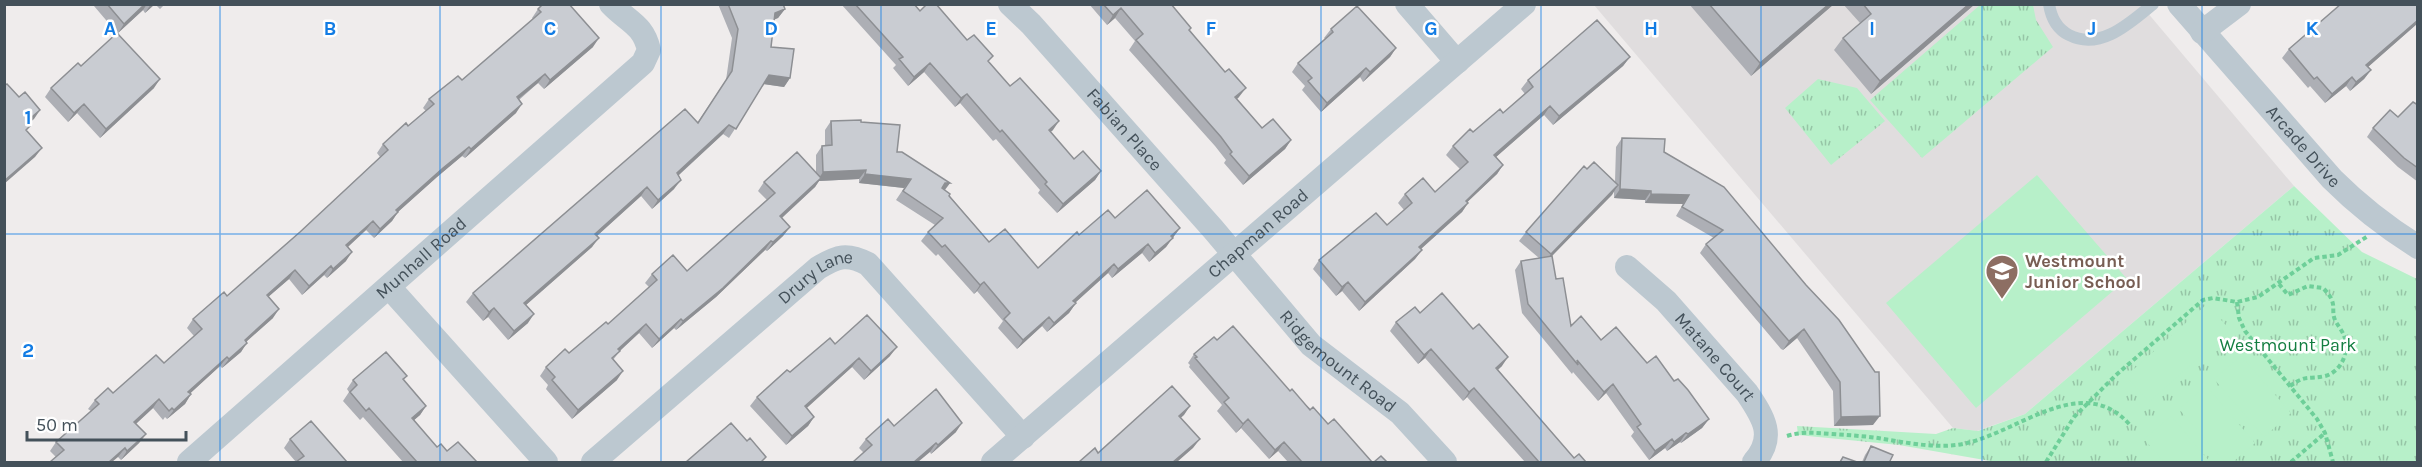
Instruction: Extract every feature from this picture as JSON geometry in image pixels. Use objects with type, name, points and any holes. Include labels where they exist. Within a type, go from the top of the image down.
[{"type":"street","name":"Munhall Road","points":[[192,462],[643,63],[649,50],[641,30],[611,4]]},
{"type":"street","name":"Fabian Place","points":[[1010,4],[1031,24],[1235,256]]},
{"type":"street","points":[[1407,4],[1456,62]]},
{"type":"street","name":"Chapman Road","points":[[993,462],[1235,256],[1524,4]]},
{"type":"street","points":[[2179,4],[2202,32],[2239,4]]},
{"type":"street","name":"Arcade Drive","points":[[2202,32],[2332,179],[2357,204],[2382,224],[2418,247]]},
{"type":"street","name":"Drury Lane","points":[[593,462],[818,268],[842,256],[855,258],[868,264],[1023,437]]},
{"type":"street","name":"Ridgemount Road","points":[[1235,256],[1311,345],[1401,413],[1445,462]]},
{"type":"street","name":"Matane Court","points":[[1627,267],[1666,301],[1747,393],[1762,418],[1760,452]]},
{"type":"street","points":[[389,287],[546,462]]},
{"type":"lane","points":[[2049,4],[2055,22],[2063,31],[2084,39],[2097,40],[2122,29],[2153,4]]},
{"type":"path","points":[[2046,462],[2074,417],[2116,375],[2203,300],[2213,298],[2237,302],[2258,297],[2314,258],[2338,255],[2347,251],[2382,224]]},
{"type":"path","points":[[2279,284],[2289,295],[2308,286],[2323,288],[2332,300],[2334,318],[2345,337],[2346,346],[2345,355],[2337,369],[2324,376],[2306,376],[2290,386]]},
{"type":"path","points":[[2237,302],[2241,325],[2317,419],[2325,433],[2333,462]]},
{"type":"path","points":[[1760,452],[1800,432],[1871,437],[1928,445],[1956,445],[1974,441],[2020,421],[2077,402],[2090,402],[2121,417],[2130,425]]},
{"type":"path","points":[[2291,462],[2325,433]]},
{"type":"shaded area","name":"Westmount Junior School","points":[[1594,5],[2141,5],[2294,186],[2025,414],[1977,431],[1953,428]]},
{"type":"green space","points":[[1980,5],[2033,5],[2036,20],[2053,47],[1922,158],[1870,100]]},
{"type":"green space","points":[[1818,79],[1857,88],[1885,121],[1831,165],[1785,108]]},
{"type":"green space","points":[[2037,175],[2127,279],[1976,408],[1886,303]]},
{"type":"green space","name":"Westmount Park","points":[[2294,186],[2362,252],[2417,279],[2417,462],[1996,462],[1899,445],[1798,435],[1797,426],[1936,434],[1953,428],[1978,431],[2025,414]]},
{"type":"green space","points":[[2207,304],[2230,330],[2149,402],[2126,376]]},
{"type":"green space","points":[[2241,356],[2291,413],[2264,437],[2214,379]]},
{"type":"green space","points":[[2206,386],[2255,443],[2233,462],[2225,462],[2179,409]]},
{"type":"green space","points":[[2171,416],[2210,462],[2164,462],[2144,439]]},
{"type":"building","points":[[107,4],[145,4],[124,24]]},
{"type":"building","points":[[543,4],[569,4],[599,38],[550,80],[545,74],[517,97],[522,104],[471,149],[469,147],[443,168],[396,210],[398,212],[380,229],[373,221],[346,245],[352,252],[333,269],[331,266],[309,286],[295,270],[267,295],[279,309],[245,340],[247,343],[229,359],[227,357],[188,392],[191,394],[174,410],[172,408],[169,411],[159,399],[134,422],[146,434],[127,451],[125,448],[109,462],[50,462],[64,450],[56,442],[99,404],[95,400],[108,388],[113,393],[156,355],[164,363],[202,329],[193,319],[224,292],[227,296],[300,232],[388,150],[383,144],[406,123],[408,126],[434,104],[429,99],[458,76],[462,80],[541,12],[538,9]]},
{"type":"building","points":[[728,4],[783,4],[785,9],[775,13],[771,47],[794,49],[790,78],[769,75],[736,129],[729,125],[677,173],[681,180],[658,200],[647,187],[595,234],[599,238],[524,303],[534,314],[514,331],[494,308],[489,312],[473,293],[685,109],[698,123],[732,71],[738,29]]},
{"type":"building","points":[[855,4],[914,4],[920,11],[927,4],[936,4],[967,40],[974,35],[993,56],[988,61],[1010,86],[1020,78],[1059,121],[1049,130],[1074,159],[1083,151],[1101,171],[1063,204],[1002,130],[1000,132],[967,94],[961,98],[930,63],[914,77],[899,59],[903,57]]},
{"type":"building","points":[[1103,4],[1171,4],[1191,28],[1189,30],[1225,72],[1229,69],[1246,88],[1235,97],[1262,128],[1273,119],[1291,140],[1249,176],[1230,154],[1232,152],[1221,137],[1136,40],[1143,34],[1121,8],[1113,15]]},
{"type":"building","points":[[1709,4],[1829,4],[1760,63]]},
{"type":"building","points":[[1863,4],[1969,4],[1880,81],[1843,38],[1871,14]]},
{"type":"building","points":[[2341,4],[2418,4],[2418,20],[2366,65],[2371,70],[2356,82],[2352,77],[2332,94],[2317,77],[2314,79],[2289,49]]},
{"type":"building","points":[[1357,6],[1396,48],[1370,72],[1366,68],[1327,103],[1308,81],[1312,78],[1298,63],[1333,32],[1331,29]]},
{"type":"building","points":[[1597,20],[1630,57],[1559,116],[1550,106],[1494,155],[1503,165],[1466,201],[1468,203],[1419,247],[1422,250],[1365,302],[1348,282],[1342,287],[1319,260],[1376,213],[1387,225],[1412,203],[1405,194],[1423,178],[1435,192],[1468,162],[1453,146],[1470,129],[1473,132],[1500,109],[1503,113],[1533,87],[1528,80]]},
{"type":"building","points":[[117,33],[160,79],[106,129],[84,104],[74,113],[51,88],[78,63],[81,66]]},
{"type":"building","points":[[7,84],[19,97],[25,92],[40,110],[26,122],[30,126],[26,130],[42,148],[4,181],[4,86]]},
{"type":"building","points":[[2413,102],[2418,105],[2418,168],[2404,158],[2373,128],[2390,110],[2398,117]]},
{"type":"building","points":[[861,120],[861,122],[900,125],[897,152],[902,152],[950,183],[945,183],[942,188],[950,194],[949,196],[989,242],[1005,229],[1038,268],[1077,232],[1079,235],[1108,210],[1115,218],[1147,190],[1180,228],[1171,236],[1173,238],[1155,253],[1148,244],[1118,269],[1114,264],[1073,301],[1076,303],[1054,323],[1049,317],[1023,340],[1004,319],[1010,313],[984,282],[980,285],[945,245],[942,247],[928,232],[943,218],[903,191],[911,179],[865,174],[866,170],[823,172],[822,146],[832,145],[831,121]]},
{"type":"building","points":[[1622,138],[1665,139],[1664,152],[1724,187],[1806,285],[1839,320],[1875,372],[1879,372],[1880,416],[1841,417],[1840,382],[1804,329],[1788,340],[1706,244],[1723,230],[1682,207],[1689,195],[1651,194],[1651,191],[1620,189]]},
{"type":"building","points":[[797,152],[821,178],[780,216],[790,227],[773,242],[771,241],[723,288],[683,321],[681,319],[659,339],[646,324],[618,349],[620,351],[612,358],[623,371],[578,410],[552,380],[555,377],[546,367],[565,349],[569,353],[606,322],[608,324],[657,280],[652,274],[673,255],[687,271],[775,193],[764,182]]},
{"type":"building","points":[[1594,162],[1618,185],[1551,254],[1526,232],[1584,166],[1587,169]]},
{"type":"building","points":[[1552,256],[1556,279],[1563,278],[1571,326],[1581,316],[1601,340],[1616,327],[1647,363],[1656,356],[1674,381],[1678,379],[1688,390],[1709,419],[1688,434],[1686,433],[1674,442],[1672,439],[1655,451],[1637,427],[1641,424],[1613,384],[1604,392],[1577,360],[1578,365],[1528,304],[1521,261]]},
{"type":"building","points":[[1442,293],[1473,329],[1479,324],[1508,357],[1496,368],[1574,458],[1579,454],[1586,462],[1539,462],[1474,388],[1469,392],[1431,349],[1424,355],[1396,322],[1415,307],[1420,313]]},
{"type":"building","points":[[867,315],[897,347],[871,371],[859,358],[805,406],[814,417],[792,436],[757,397],[787,370],[790,372],[830,338],[835,344]]},
{"type":"building","points":[[1233,326],[1290,391],[1292,389],[1310,410],[1313,407],[1328,424],[1334,419],[1372,462],[1302,462],[1284,442],[1275,450],[1248,419],[1243,424],[1224,402],[1229,398],[1194,354],[1214,337],[1217,340]]},
{"type":"building","points":[[386,352],[407,376],[403,379],[426,406],[412,418],[437,447],[441,444],[447,451],[458,442],[477,462],[417,462],[369,408],[366,411],[350,392],[357,385],[353,380]]},
{"type":"building","points":[[1172,386],[1190,406],[1179,416],[1200,439],[1173,462],[1079,462],[1095,448],[1098,453]]},
{"type":"building","points":[[936,389],[962,423],[938,445],[936,443],[914,462],[853,462],[872,445],[866,439],[888,419],[894,426]]},
{"type":"building","points":[[311,421],[347,462],[296,462],[304,456],[290,439]]},
{"type":"building","points":[[731,423],[747,441],[750,438],[766,457],[761,462],[686,462]]},
{"type":"building","points":[[1871,446],[1893,455],[1890,461],[1893,462],[1864,462]]},
{"type":"building","points":[[1381,456],[1387,462],[1374,462]]},
{"type":"building","points":[[1843,457],[1857,462],[1840,462]]},
{"type":"place","name":"Westmount Junior School","points":[[2002,300]]}]
